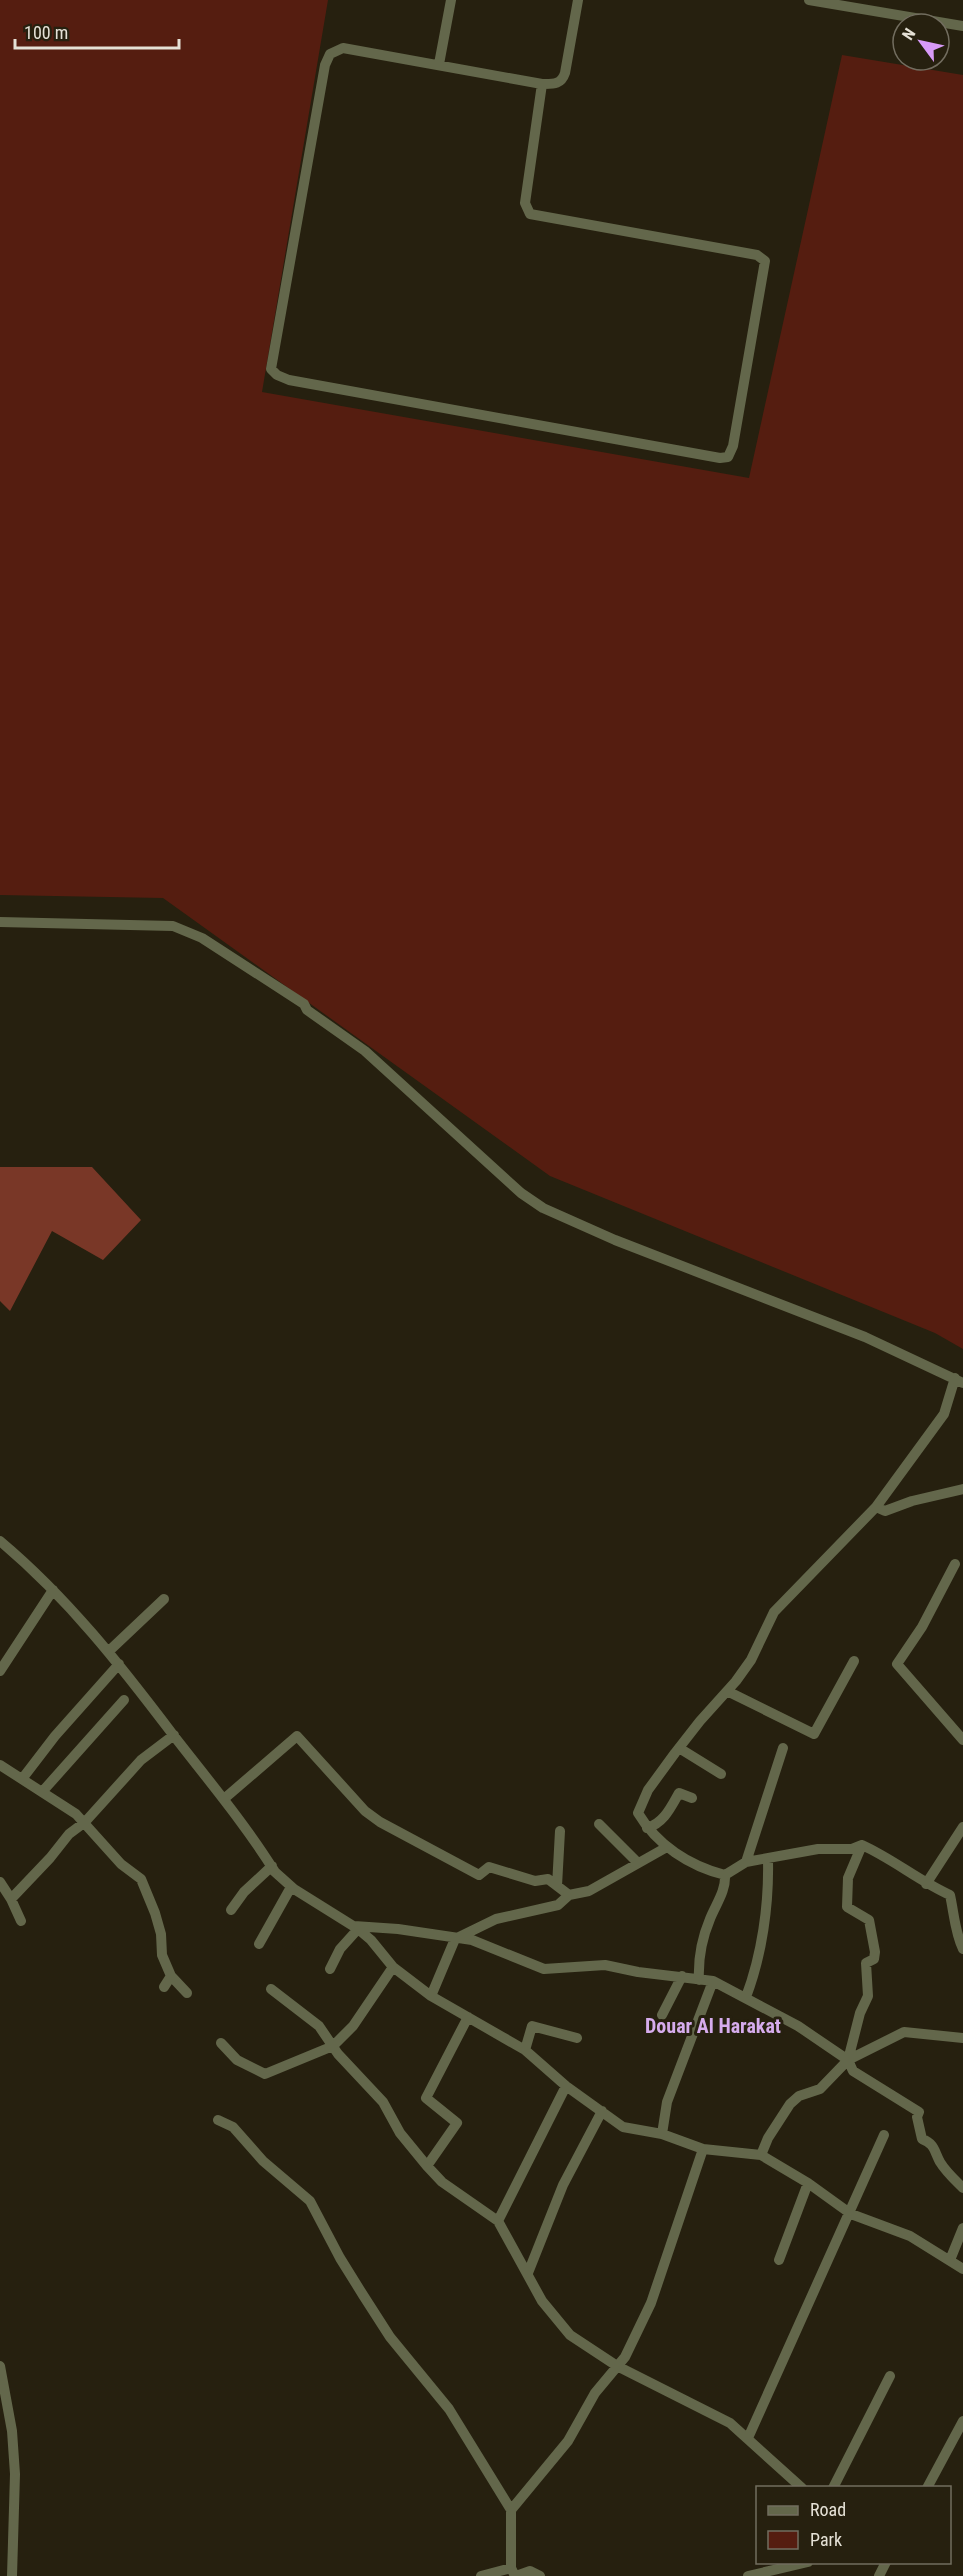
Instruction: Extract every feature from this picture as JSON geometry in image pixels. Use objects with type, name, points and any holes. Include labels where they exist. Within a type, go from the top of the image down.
[{"type":"street","points":[[440,64],[451,0]]},
{"type":"street","points":[[542,84],[525,203],[530,214],[757,255],[765,261],[733,446],[728,457],[720,458],[289,380],[277,375],[271,369],[323,76],[330,54],[343,48],[542,84],[556,84],[564,77],[578,0]]},
{"type":"street","points":[[809,0],[963,26]]},
{"type":"street","points":[[0,922],[162,925],[193,933],[304,1004],[308,1010],[365,1051],[521,1193],[543,1208],[676,1265],[865,1337],[959,1380],[944,1414],[876,1507],[774,1612],[751,1659],[648,1790],[638,1813],[647,1828],[667,1847],[688,1861],[725,1875]]},
{"type":"street","points":[[876,1507],[885,1512],[912,1500],[963,1489]]},
{"type":"street","points":[[0,1541],[53,1590],[109,1651],[225,1798],[272,1866],[291,1887],[356,1928],[371,1940],[393,1968],[431,1996],[525,2050],[566,2086],[623,2127],[662,2134],[703,2149],[761,2155],[808,2183],[850,2214],[910,2236],[963,2269]]},
{"type":"street","points":[[955,1564],[922,1627],[897,1664],[963,1740]]},
{"type":"street","points":[[0,1671],[53,1590]]},
{"type":"street","points":[[109,1651],[164,1599]]},
{"type":"street","points":[[727,1691],[814,1734],[854,1661]]},
{"type":"street","points":[[22,1779],[54,1736],[119,1664]]},
{"type":"street","points":[[42,1792],[123,1700]]},
{"type":"street","points":[[11,1899],[69,1834],[85,1822],[141,1760],[174,1735]]},
{"type":"street","points":[[225,1798],[297,1736],[365,1811],[380,1822],[479,1875],[489,1867],[535,1881],[548,1879],[569,1895]]},
{"type":"street","points":[[679,1748],[722,1774]]},
{"type":"street","points":[[746,1863],[783,1748]]},
{"type":"street","points":[[0,1765],[65,1806],[85,1822],[121,1864],[141,1878],[161,1934],[162,1955],[171,1976],[186,1993]]},
{"type":"street","points":[[647,1828],[656,1826],[669,1812],[679,1793],[692,1798]]},
{"type":"street","points":[[599,1824],[638,1863]]},
{"type":"street","points":[[926,1884],[963,1827]]},
{"type":"street","points":[[557,1886],[560,1831]]},
{"type":"street","points":[[725,1875],[746,1863],[818,1849],[852,1849],[862,1845],[881,1854],[926,1884],[950,1895],[957,1923],[957,1937],[963,1949]]},
{"type":"street","points":[[848,2060],[860,2013],[868,1996],[866,1962],[874,1959],[875,1952],[869,1920],[848,1907],[849,1878],[862,1845]]},
{"type":"street","points":[[431,1996],[455,1939],[496,1919],[558,1905],[569,1895],[589,1891],[667,1847]]},
{"type":"street","points":[[746,1997],[766,1912],[769,1887],[768,1860]]},
{"type":"street","points":[[231,1910],[244,1892],[272,1866]]},
{"type":"street","points":[[699,1980],[701,1949],[709,1921],[726,1885],[725,1875]]},
{"type":"street","points":[[0,1882],[21,1921]]},
{"type":"street","points":[[259,1944],[291,1887]]},
{"type":"street","points":[[356,1928],[398,1929],[472,1940],[544,1969],[605,1965],[638,1972],[713,1981],[798,2026],[848,2060],[853,2071],[919,2112],[917,2117],[922,2139],[930,2142],[939,2160],[963,2188]]},
{"type":"street","points":[[330,1969],[340,1949],[356,1928]]},
{"type":"street","points":[[221,2043],[237,2060],[265,2074],[333,2046],[353,2026],[393,1968]]},
{"type":"street","points":[[164,1987],[171,1976]]},
{"type":"street","points":[[662,2015],[682,1976]]},
{"type":"street","points":[[662,2134],[667,2102],[713,1981]]},
{"type":"street","points":[[271,1989],[319,2026],[338,2054],[383,2102],[400,2133],[426,2166],[442,2182],[498,2221],[542,2301],[570,2335],[617,2366],[730,2423],[801,2486]]},
{"type":"street","points":[[426,2166],[457,2123],[426,2098],[468,2017]]},
{"type":"street","points":[[525,2050],[532,2026],[577,2038]]},
{"type":"street","points":[[761,2155],[768,2138],[790,2104],[799,2096],[820,2090],[848,2060],[904,2032],[963,2038]]},
{"type":"street","points":[[498,2221],[566,2086]]},
{"type":"street","points":[[528,2273],[563,2185],[602,2111]]},
{"type":"street","points":[[218,2120],[233,2127],[263,2161],[310,2201],[340,2258],[390,2337],[449,2409],[511,2510],[514,2573]]},
{"type":"street","points":[[748,2438],[885,2135]]},
{"type":"street","points":[[511,2510],[568,2441],[595,2393],[625,2357],[651,2302],[703,2149]]},
{"type":"street","points":[[778,2260],[808,2183]]},
{"type":"street","points":[[950,2260],[963,2228]]},
{"type":"street","points":[[0,2366],[12,2431],[15,2474],[12,2576]]},
{"type":"street","points":[[834,2486],[890,2376]]},
{"type":"street","points":[[928,2486],[963,2421]]},
{"type":"street","points":[[748,2576],[799,2564]]},
{"type":"street","points":[[481,2576],[530,2571],[540,2576]]},
{"type":"green space","points":[[0,0],[328,0],[262,392],[749,478],[842,55],[891,63],[891,72],[945,72],[963,75],[963,1349],[935,1333],[550,1176],[163,898],[0,895]]},
{"type":"shaded area","points":[[0,1167],[92,1167],[141,1220],[103,1260],[52,1231],[10,1311],[0,1301]]},
{"type":"district","name":"Douar Al Harakat","points":[[713,2026]]}]
